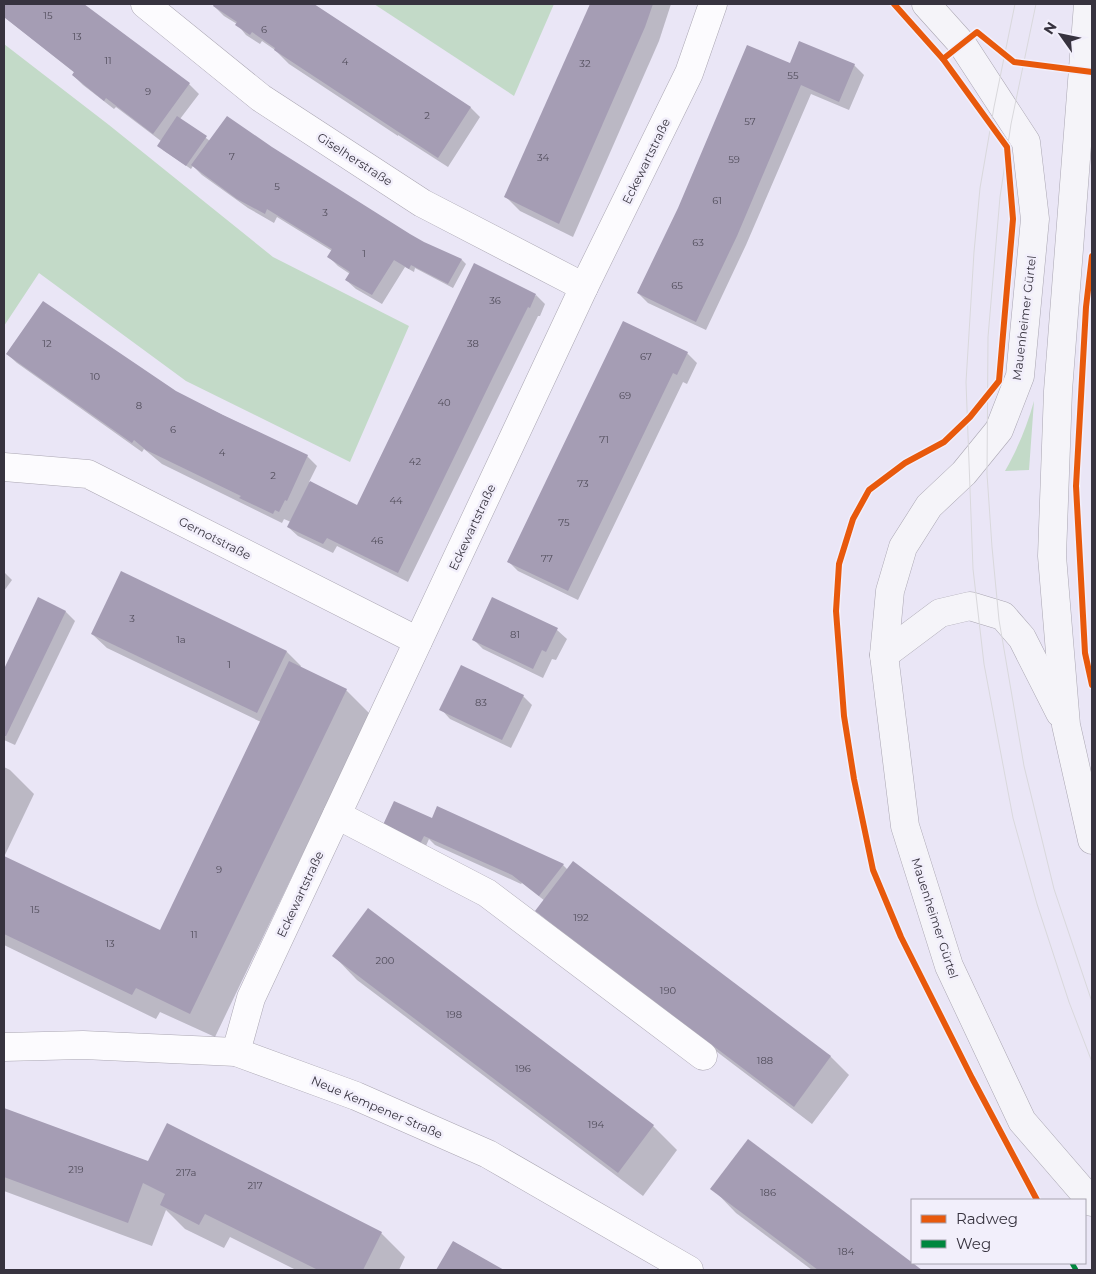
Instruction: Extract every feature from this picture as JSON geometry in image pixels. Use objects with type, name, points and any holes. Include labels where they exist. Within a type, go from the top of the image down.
[{"type":"main road","name":"Mauenheimer Gürtel","points":[[926,4],[962,44],[1026,142],[1035,219],[1020,376],[999,430],[964,473],[929,506],[903,547],[890,591],[884,655],[905,826],[949,966],[1022,1121],[1092,1202]]},
{"type":"main road","points":[[1088,4],[1085,141],[1058,390],[1052,556],[1066,726],[1092,840]]},
{"type":"main road","points":[[884,655],[940,613],[970,606],[1003,616],[1022,638],[1066,726]]},
{"type":"street","name":"Giselherstraße","points":[[145,4],[262,98],[422,203],[584,286]]},
{"type":"street","name":"Eckewartstraße","points":[[236,1052],[251,998],[584,286],[689,73],[713,4]]},
{"type":"street","name":"Gernotstraße","points":[[4,467],[88,474],[418,641]]},
{"type":"street","points":[[337,815],[487,893],[703,1056]]},
{"type":"street","name":"Neue Kempener Straße","points":[[4,1047],[84,1046],[236,1052],[356,1096],[488,1154],[690,1270]]},
{"type":"green space","points":[[374,4],[554,4],[514,96]]},
{"type":"green space","points":[[4,44],[109,125],[273,257],[409,326],[350,462],[186,381],[39,273],[4,326]]},
{"type":"green space","points":[[1034,401],[1029,470],[1005,471],[1022,437]]},
{"type":"building","points":[[4,4],[84,4],[190,83],[153,134],[106,98],[104,101],[72,75],[74,72],[4,17]]},
{"type":"building","points":[[214,4],[314,4],[471,107],[438,158],[274,50],[275,48],[252,32],[250,35],[235,25],[237,22],[213,6]]},
{"type":"building","points":[[590,4],[653,4],[645,27],[559,224],[504,197]]},
{"type":"building","points":[[799,41],[855,64],[839,102],[801,85],[737,236],[696,322],[637,293],[678,208],[747,45],[790,63]]},
{"type":"building","points":[[177,116],[207,136],[186,166],[157,146]]},
{"type":"building","points":[[227,116],[272,147],[410,234],[462,259],[448,284],[411,265],[409,269],[394,260],[372,295],[345,280],[350,272],[327,257],[332,249],[267,209],[265,214],[237,199],[191,165]]},
{"type":"building","points":[[474,263],[536,294],[493,377],[398,573],[327,538],[323,544],[287,527],[310,481],[357,505]]},
{"type":"building","points":[[43,301],[176,391],[308,455],[287,501],[285,500],[279,512],[275,510],[273,514],[239,498],[241,496],[146,450],[134,440],[132,443],[6,354]]},
{"type":"building","points":[[623,321],[688,352],[677,375],[673,373],[568,591],[507,562]]},
{"type":"building","points":[[121,571],[287,651],[257,713],[91,634]]},
{"type":"building","points":[[38,597],[66,611],[6,736],[4,736],[4,669]]},
{"type":"building","points":[[492,597],[558,628],[546,652],[542,650],[533,669],[472,640]]},
{"type":"building","points":[[289,661],[347,689],[190,1014],[136,988],[132,995],[4,934],[4,856],[160,930]]},
{"type":"building","points":[[461,665],[524,695],[502,740],[439,710]]},
{"type":"building","points":[[394,801],[432,818],[437,806],[564,864],[539,896],[512,875],[424,836],[420,844],[382,827]]},
{"type":"building","points":[[573,861],[831,1056],[794,1107],[535,911]]},
{"type":"building","points":[[368,908],[654,1125],[618,1173],[332,956]]},
{"type":"building","points":[[4,1108],[148,1161],[167,1123],[382,1232],[363,1270],[318,1270],[205,1214],[199,1225],[160,1205],[165,1194],[143,1183],[128,1223],[4,1177]]},
{"type":"building","points":[[748,1139],[911,1262],[911,1264],[922,1270],[818,1270],[710,1189]]},
{"type":"building","points":[[453,1241],[504,1270],[436,1270]]},
{"type":"tram line","points":[[1015,4],[980,188],[974,252],[966,382],[973,569],[984,664],[1013,818],[1037,904],[1069,1002],[1092,1062]]},
{"type":"tram line","points":[[1036,4],[1011,124],[1000,197],[988,337],[987,474],[999,620],[1024,766],[1054,889],[1092,1002]]},
{"type":"marked path","points":[[1073,1264],[1076,1270]]},
{"type":"cycle path","points":[[894,4],[943,59],[1007,147],[1013,219],[999,381],[970,417],[944,442],[905,463],[869,490],[853,519],[839,564],[836,611],[844,716],[854,779],[873,870],[901,937],[972,1078],[1036,1199]]},
{"type":"cycle path","points":[[943,59],[977,32],[1014,62],[1092,72]]},
{"type":"cycle path","points":[[1092,256],[1086,307],[1076,486],[1085,653],[1092,685]]}]
